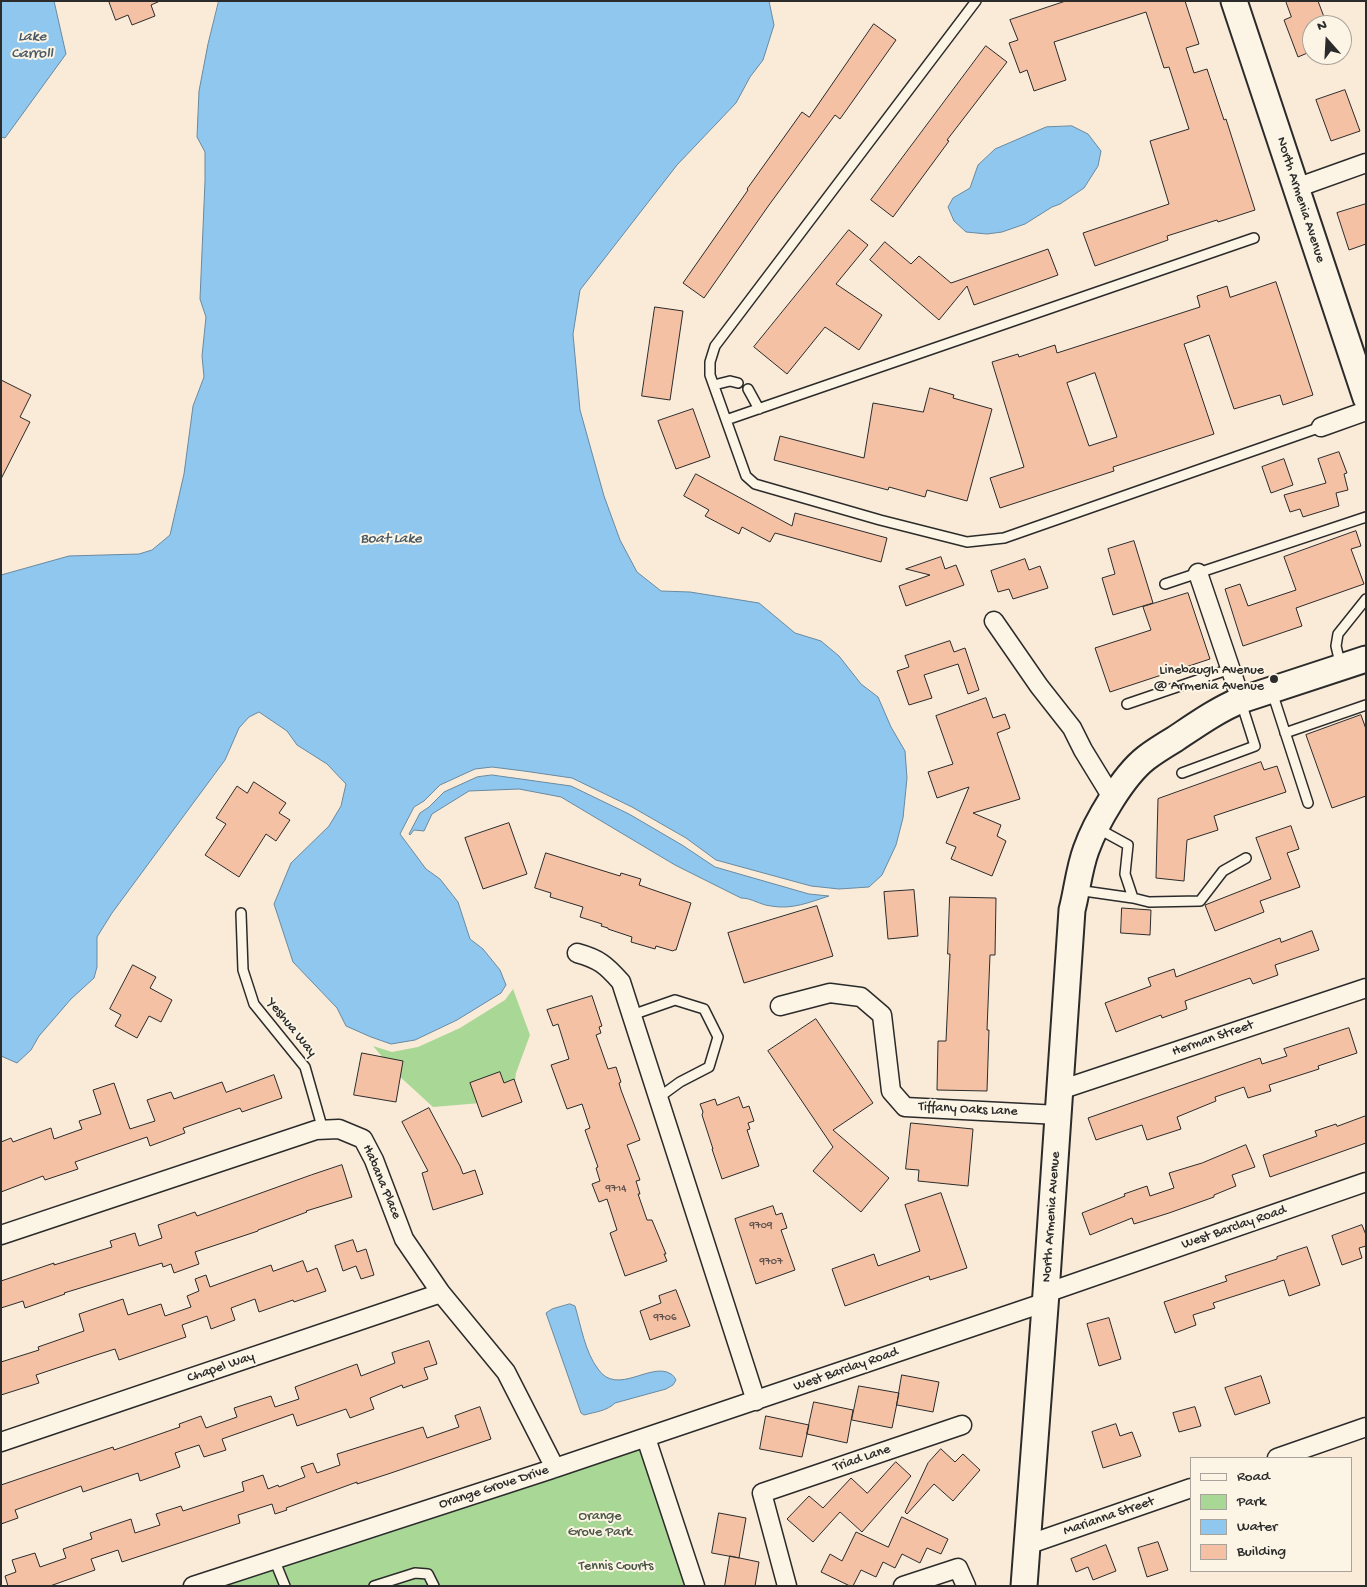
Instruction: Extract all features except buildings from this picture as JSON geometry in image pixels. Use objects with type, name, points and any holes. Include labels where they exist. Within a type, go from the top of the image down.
[{"type":"main road","name":"North Armenia Avenue","points":[[1234,1],[1366,398]]},
{"type":"main road","name":"North Armenia Avenue","points":[[1024,1586],[1060,1102],[1072,910],[1086,850],[1113,799],[1126,779],[1145,758],[1208,716],[1240,700],[1366,659]]},
{"type":"street","points":[[1296,188],[1366,163]]},
{"type":"street","points":[[1321,427],[1366,411]]},
{"type":"street","points":[[1198,573],[1240,700]]},
{"type":"street","points":[[994,621],[1039,686],[1072,728],[1113,799]]},
{"type":"street","points":[[577,953],[590,957],[606,966],[621,982],[756,1401]]},
{"type":"street","name":"Herman Street","points":[[1060,1102],[1366,988]]},
{"type":"street","name":"Tiffany Oaks Lane","points":[[780,1006],[830,994],[861,996],[882,1015],[891,1091],[905,1106],[1060,1102]]},
{"type":"street","name":"Habana Place","points":[[1,1235],[316,1130],[339,1129],[363,1139],[374,1160],[404,1239],[441,1294],[506,1372],[555,1468]]},
{"type":"street","name":"West Barclay Road","points":[[646,1438],[1046,1298],[1366,1182]]},
{"type":"street","name":"Chapel Way","points":[[1,1442],[441,1294]]},
{"type":"street","name":"Triad Lane","points":[[787,1586],[762,1493],[962,1425]]},
{"type":"street","points":[[1280,1457],[1366,1427]]},
{"type":"street","points":[[646,1438],[695,1586]]},
{"type":"street","name":"Orange Grove Drive","points":[[193,1586],[646,1438]]},
{"type":"street","name":"Marianna Street","points":[[1027,1546],[1190,1488]]},
{"type":"street","points":[[903,1586],[958,1568],[966,1586]]},
{"type":"lane","points":[[976,1],[715,346],[710,362],[710,375],[746,476],[754,484],[880,520],[967,542],[1004,538],[1321,427]]},
{"type":"lane","points":[[726,420],[1254,238]]},
{"type":"lane","points":[[714,385],[730,381],[738,383]]},
{"type":"lane","points":[[748,390],[759,409]]},
{"type":"lane","points":[[1165,584],[1366,517]]},
{"type":"lane","points":[[1341,667],[1336,646],[1338,634],[1366,599]]},
{"type":"lane","points":[[1127,704],[1230,669]]},
{"type":"lane","points":[[1271,690],[1308,803]]},
{"type":"lane","points":[[1182,774],[1255,746],[1240,700]]},
{"type":"lane","points":[[1285,734],[1366,705]]},
{"type":"lane","points":[[1097,828],[1128,845],[1125,874],[1132,898]]},
{"type":"lane","points":[[1077,890],[1149,902],[1200,901],[1223,871],[1246,858]]},
{"type":"lane","name":"Yeshua Way","points":[[241,913],[243,970],[254,1004],[306,1066],[323,1130]]},
{"type":"lane","points":[[632,1015],[675,1000],[704,1009],[718,1038],[709,1067],[680,1082],[658,1098]]},
{"type":"lane","points":[[274,1559],[285,1586]]},
{"type":"lane","points":[[374,1586],[415,1573],[428,1574],[434,1586]]},
{"type":"green space","points":[[513,989],[530,1035],[516,1073],[515,1082],[481,1103],[433,1107],[397,1074],[373,1046],[392,1052],[418,1047],[460,1028],[505,1000]]},
{"type":"green space","name":"Orange Grove Park","points":[[639,1448],[685,1586],[220,1586]]},
{"type":"water","name":"Lake Carroll","points":[[1,1],[54,1],[66,54],[5,138],[1,137]]},
{"type":"water","name":"Boat Lake","points":[[219,1],[769,1],[774,25],[763,60],[750,77],[736,103],[677,165],[580,290],[573,334],[580,410],[604,496],[620,540],[637,572],[661,591],[690,592],[759,603],[795,633],[821,641],[839,656],[861,684],[878,697],[891,727],[905,751],[907,778],[903,818],[896,845],[882,875],[869,887],[839,889],[811,886],[716,860],[686,838],[632,807],[572,778],[492,767],[475,769],[440,785],[424,801],[414,807],[400,834],[426,869],[440,879],[458,902],[470,939],[483,949],[500,970],[506,985],[501,993],[457,1020],[415,1040],[391,1044],[346,1026],[337,1008],[293,962],[274,904],[291,863],[329,826],[341,806],[346,784],[327,764],[297,745],[287,731],[259,712],[249,717],[239,728],[225,760],[112,913],[97,937],[97,967],[94,978],[71,999],[39,1036],[31,1050],[17,1063],[1,1056],[1,575],[69,556],[139,554],[152,550],[170,535],[184,474],[193,406],[204,377],[202,356],[206,317],[200,299],[205,152],[197,137],[199,91]]},
{"type":"water","points":[[1072,126],[1088,134],[1101,151],[1098,166],[1084,188],[1025,224],[1002,232],[987,234],[966,232],[954,221],[948,207],[953,198],[970,188],[978,165],[995,149],[1046,127]]},
{"type":"water","points":[[492,775],[571,786],[629,814],[715,867],[809,894],[829,896],[801,905],[786,907],[767,905],[741,898],[675,865],[561,797],[519,789],[469,791],[432,814],[424,831],[414,830],[409,834],[420,813],[444,792],[477,777]]},
{"type":"water","points":[[570,1304],[575,1306],[590,1355],[598,1369],[606,1377],[615,1380],[663,1371],[675,1377],[676,1380],[673,1385],[666,1389],[615,1403],[601,1411],[584,1415],[581,1413],[546,1313],[552,1309]]},
{"type":"place","name":"Linebaugh Avenue @ Armenia Avenue","points":[[1274,679]]},
{"type":"park label","name":"Tennis Courts","points":[[616,1567]]}]
